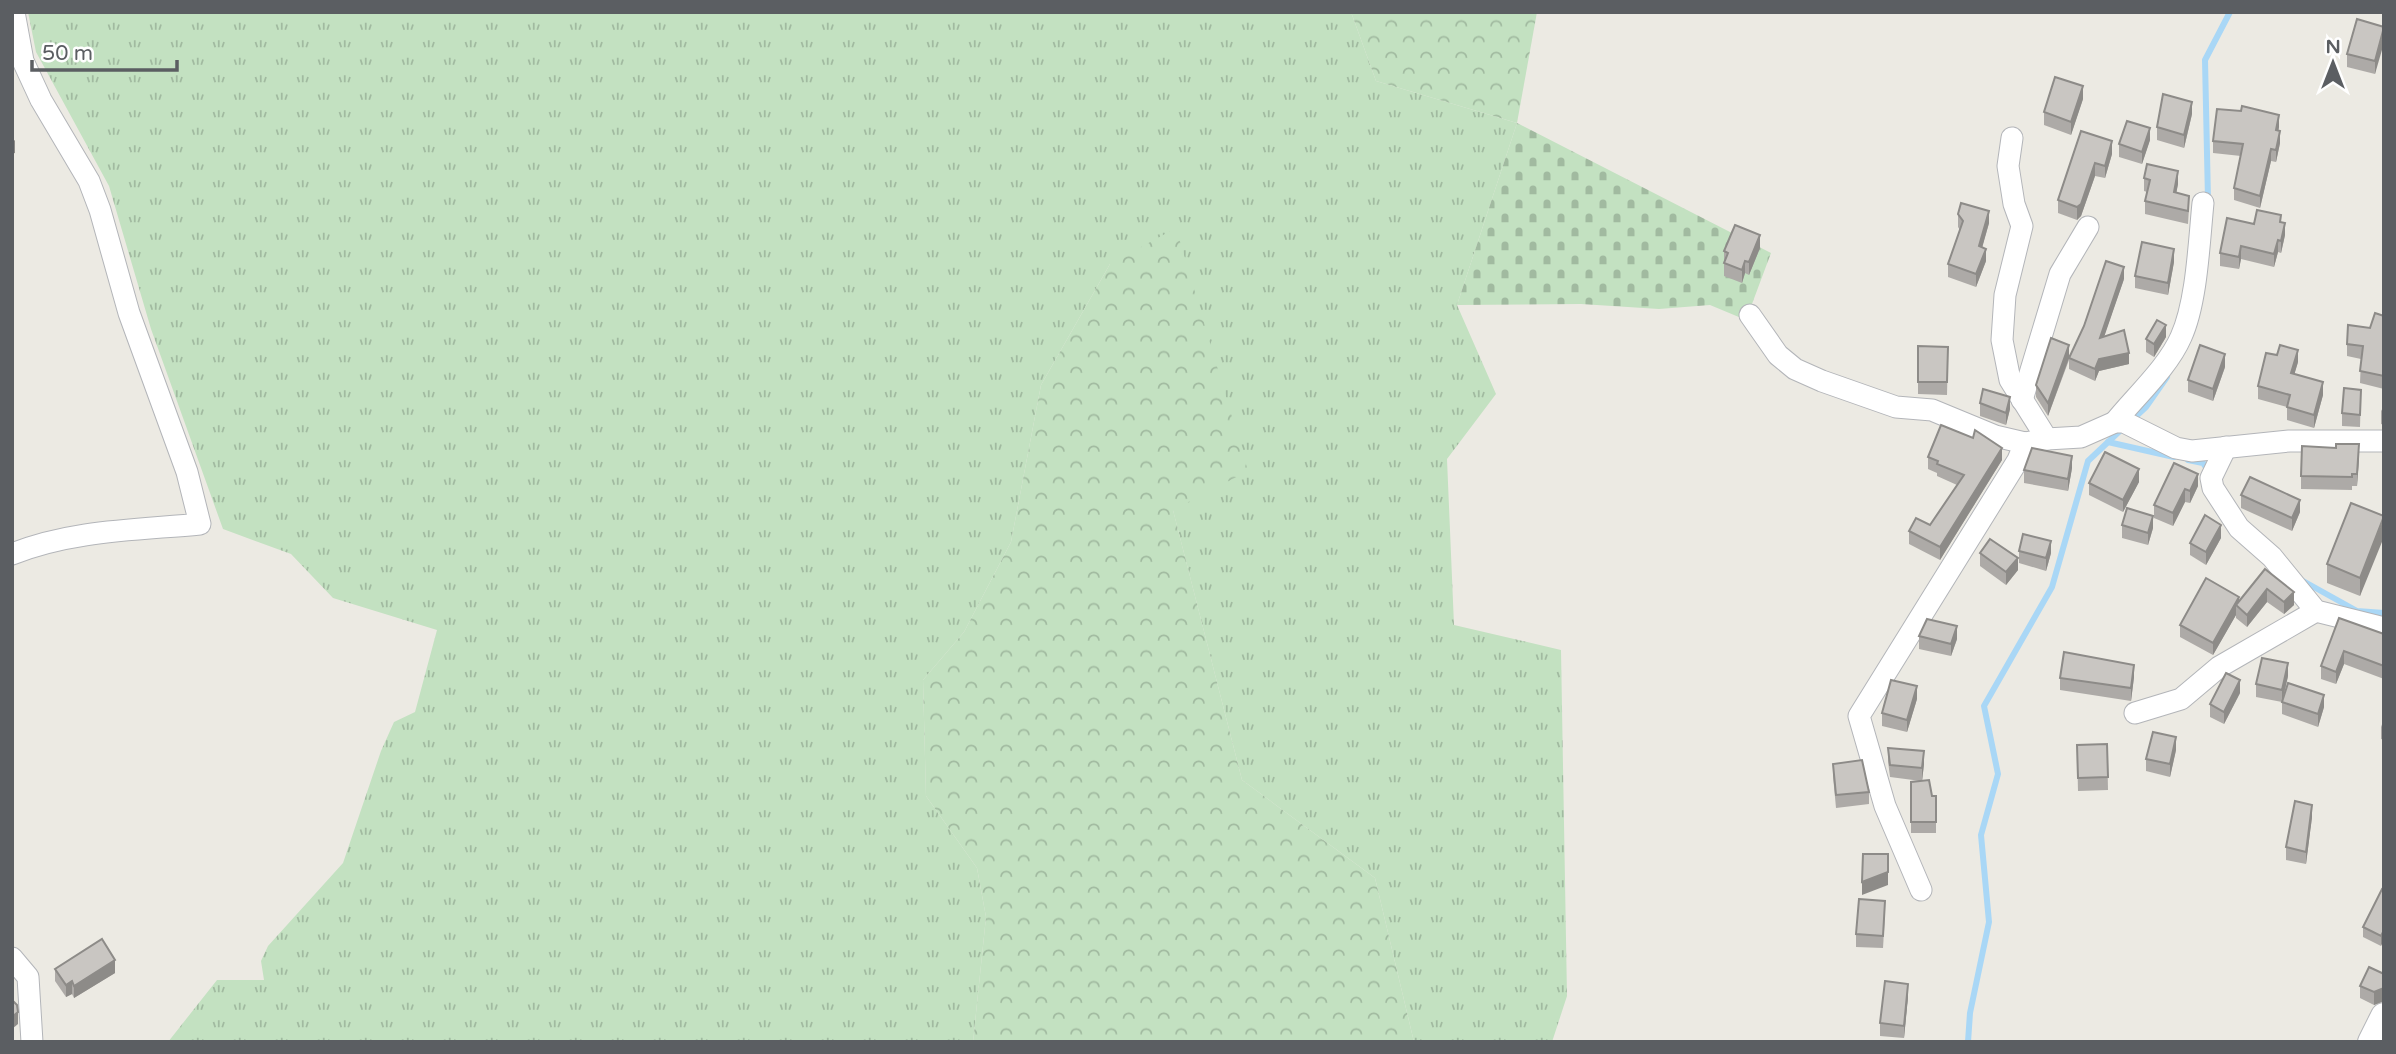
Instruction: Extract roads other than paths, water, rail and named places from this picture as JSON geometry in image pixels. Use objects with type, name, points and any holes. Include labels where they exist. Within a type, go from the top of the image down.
[{"type":"street","points":[[12,554],[32,546],[79,535],[200,524],[187,472],[129,313],[100,210],[89,181],[41,100],[23,61],[14,12]]},
{"type":"street","points":[[2012,138],[2008,166],[2014,204],[2022,226],[2006,295],[2002,340],[2010,380],[2047,439]]},
{"type":"street","points":[[2128,425],[2182,336],[2190,309],[2203,203]]},
{"type":"street","points":[[2022,400],[2060,274],[2088,227]]},
{"type":"street","points":[[1750,315],[1777,355],[1804,373],[1896,407],[1932,411],[1994,436],[2025,443],[2081,437],[2128,425],[2176,448],[2192,451],[2289,441],[2384,441]]},
{"type":"street","points":[[1921,890],[1885,806],[1859,716],[2018,460],[2025,443]]},
{"type":"street","points":[[2226,447],[2211,478],[2213,488],[2239,528],[2272,557],[2316,611],[2384,628]]},
{"type":"street","points":[[2135,713],[2181,699],[2219,667],[2316,611]]},
{"type":"street","points":[[12,958],[28,977],[32,1042]]},
{"type":"street","points":[[2371,1042],[2384,1016]]},
{"type":"waterway","points":[[2208,200],[2205,60],[2230,12]]},
{"type":"waterway","points":[[2132,420],[2146,407],[2167,377]]},
{"type":"waterway","points":[[1968,1042],[1970,1013],[1989,922],[1981,835],[1998,774],[1984,706],[2052,587],[2088,461],[2124,427]]},
{"type":"waterway","points":[[2108,442],[2174,457]]},
{"type":"waterway","points":[[2188,460],[2203,463],[2210,473]]},
{"type":"waterway","points":[[2303,581],[2357,611],[2384,613]]}]
